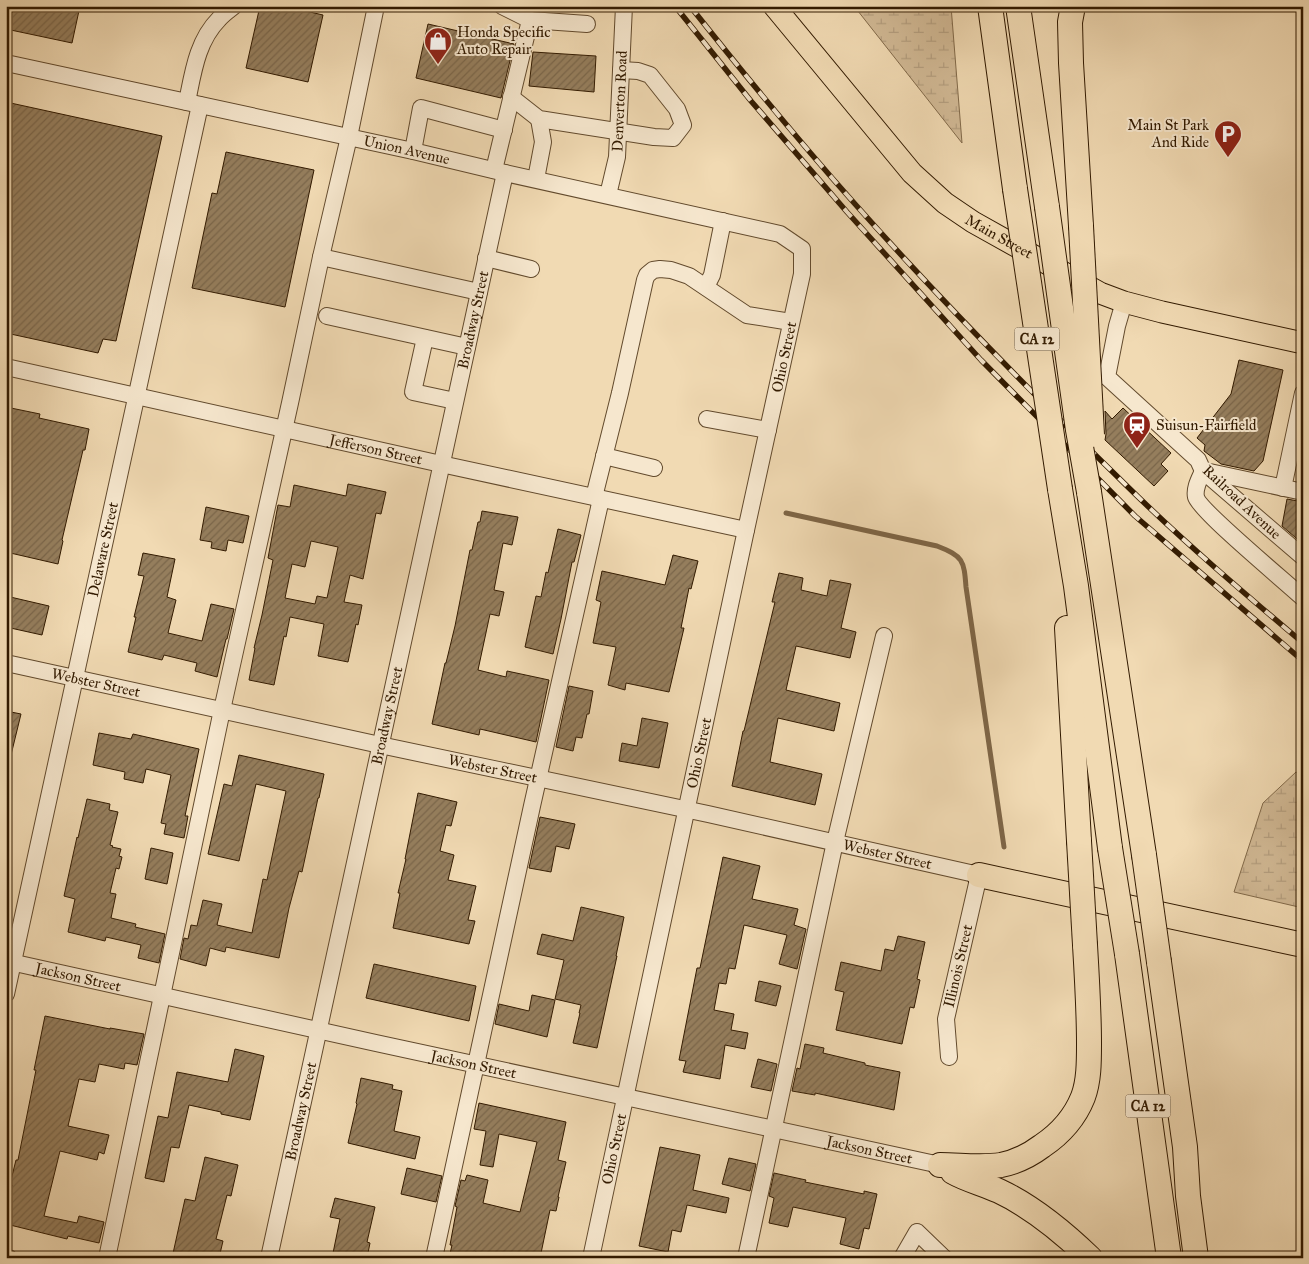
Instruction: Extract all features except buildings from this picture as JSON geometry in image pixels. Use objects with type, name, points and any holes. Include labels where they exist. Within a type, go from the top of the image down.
[{"type":"highway","name":"CA 12","points":[[990,6],[1015,189],[1060,489],[1069,582],[1126,954],[1169,1258]]},
{"type":"highway","name":"CA 12","points":[[1018,6],[1078,430],[1144,855],[1185,1147],[1188,1196],[1196,1258]]},
{"type":"highway","points":[[1073,6],[1070,22],[1071,63],[1082,226],[1092,431],[1089,492]]},
{"type":"highway","points":[[940,1166],[962,1165],[981,1167],[1003,1165],[1027,1156],[1052,1140],[1070,1121],[1083,1096],[1089,1068],[1089,1027],[1068,640],[1069,582]]},
{"type":"highway","points":[[979,875],[1303,945]]},
{"type":"highway","points":[[1185,1147],[1201,1194],[1205,1224],[1214,1258]]},
{"type":"highway","points":[[940,1166],[1002,1192],[1036,1213],[1070,1239],[1090,1258]]},
{"type":"main road","name":"Main Street","points":[[774,6],[912,173],[945,203],[973,222],[1100,293],[1124,302],[1303,343]]},
{"type":"street","name":"Delaware Street","points":[[6,994],[10,962],[137,396],[193,104],[196,56],[218,19],[234,6]]},
{"type":"street","points":[[107,1258],[222,710],[349,137],[376,6]]},
{"type":"street","points":[[502,6],[530,20],[587,24]]},
{"type":"street","name":"Denverton Road","points":[[608,195],[617,157],[624,6]]},
{"type":"street","name":"Broadway Street","points":[[269,1258],[479,292],[500,171],[504,130],[530,20]]},
{"type":"street","name":"Union Avenue","points":[[6,63],[413,151],[780,234],[802,248]]},
{"type":"street","points":[[511,97],[539,119],[654,137],[673,138],[684,125],[677,109],[650,75],[638,71],[621,70]]},
{"type":"street","points":[[413,151],[421,108],[504,130]]},
{"type":"street","points":[[536,179],[543,142],[539,119]]},
{"type":"street","points":[[706,287],[710,279],[723,221]]},
{"type":"street","name":"Ohio Street","points":[[591,1258],[802,274],[802,248]]},
{"type":"street","points":[[321,257],[479,292]]},
{"type":"street","points":[[486,258],[531,268]]},
{"type":"street","points":[[434,1258],[598,498],[604,456],[645,280],[647,275],[653,270],[671,270],[689,276],[747,315],[791,322]]},
{"type":"street","name":"Railroad Avenue","points":[[1124,302],[1106,377],[1198,460],[1203,471],[1303,558]]},
{"type":"street","points":[[327,316],[467,347]]},
{"type":"street","points":[[425,338],[413,392],[455,401]]},
{"type":"street","name":"Jefferson Street","points":[[6,366],[441,464],[746,530]]},
{"type":"street","points":[[1283,488],[1303,394]]},
{"type":"street","points":[[707,419],[768,430]]},
{"type":"street","points":[[604,456],[654,468]]},
{"type":"street","points":[[1303,492],[1203,471],[1196,492],[1196,498],[1219,523],[1303,598]]},
{"type":"street","points":[[746,1258],[835,842],[884,636]]},
{"type":"street","name":"Webster Street","points":[[6,663],[835,842],[979,875]]},
{"type":"street","name":"Illinois Street","points":[[949,1057],[946,1019],[979,875]]},
{"type":"street","name":"Jackson Street","points":[[10,962],[940,1166]]},
{"type":"street","points":[[902,1258],[917,1232],[944,1258]]},
{"type":"green space","points":[[854,6],[951,6],[962,143]]},
{"type":"green space","points":[[1296,772],[1303,776],[1303,908],[1234,892],[1263,803]]},
{"type":"waterway","points":[[786,513],[937,546],[957,556],[960,560],[964,571],[1004,847]]},
{"type":"railway","points":[[675,6],[751,101],[847,212],[981,360],[1135,516],[1303,661]]},
{"type":"railway","points":[[690,6],[834,180],[888,241],[990,349],[1172,529],[1303,643]]},
{"type":"place","name":"Honda Specific Auto Repair","points":[[438,65]]},
{"type":"place","name":"Main St Park And Ride","points":[[1228,158]]},
{"type":"place","name":"Suisun-Fairfield","points":[[1137,449]]}]
